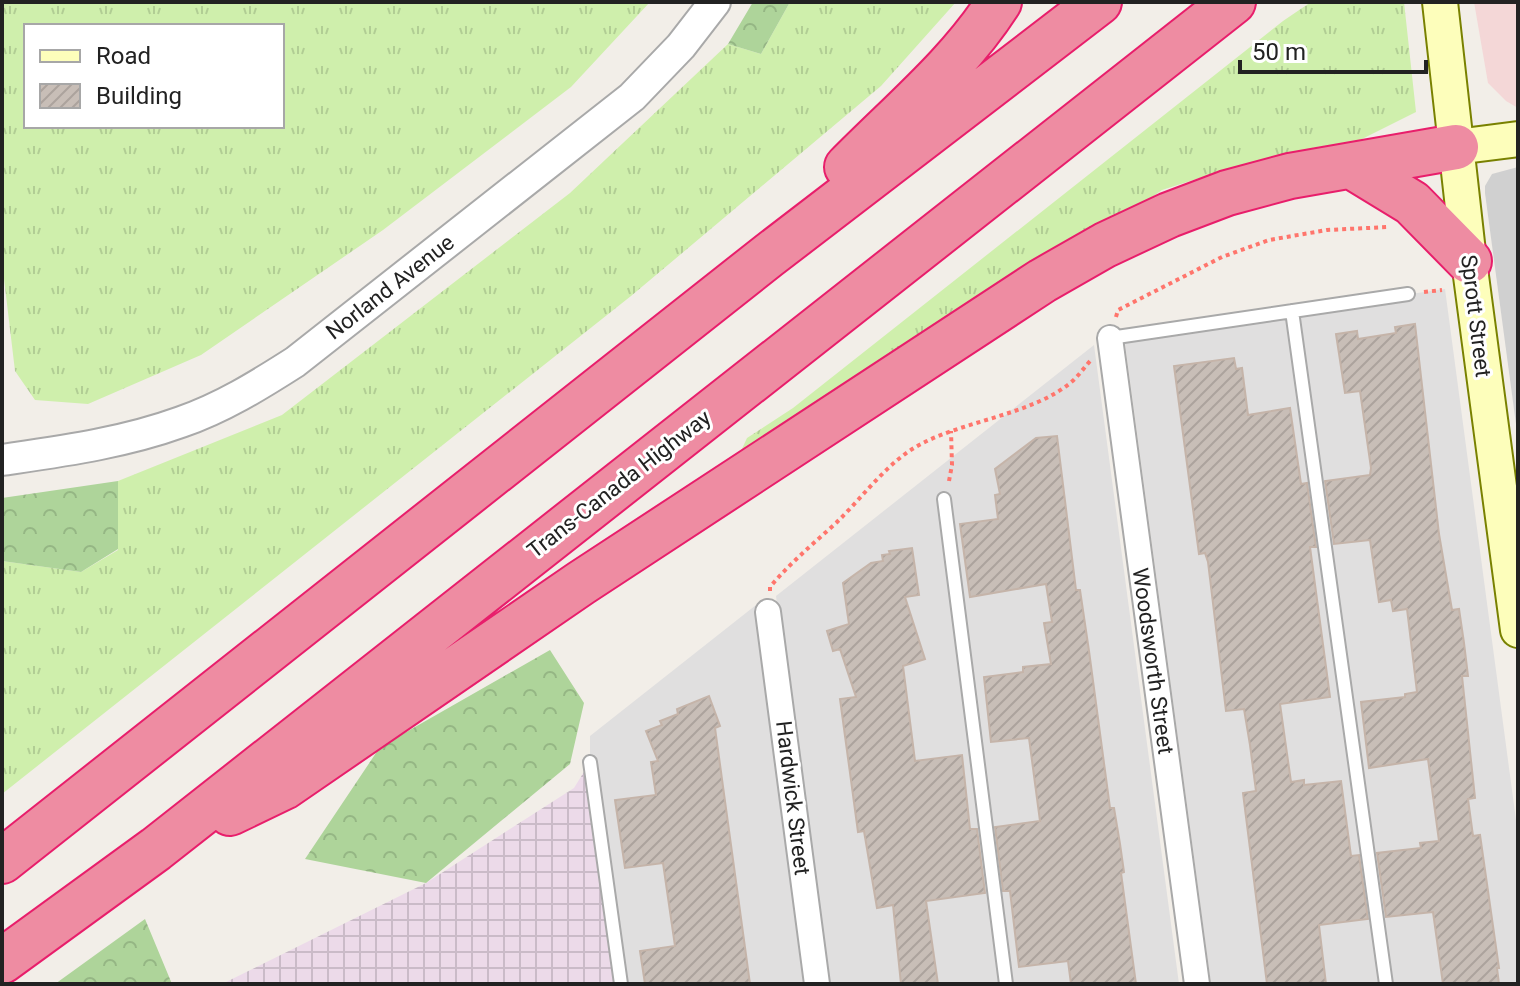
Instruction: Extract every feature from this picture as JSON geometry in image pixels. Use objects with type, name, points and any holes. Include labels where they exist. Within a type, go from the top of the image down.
[{"type":"highway","points":[[768,256],[835,178],[917,101],[987,22],[999,2]]},
{"type":"highway","points":[[2,861],[768,256],[1099,2]]},
{"type":"highway","name":"Trans-Canada Highway","points":[[2,961],[156,849],[1233,2]]},
{"type":"highway","points":[[156,849],[284,787],[581,583],[1042,281],[1105,245],[1169,215],[1227,193],[1290,176],[1456,147]]},
{"type":"highway","points":[[1353,167],[1412,203],[1469,261]]},
{"type":"main road","name":"Sprott Street","points":[[1440,2],[1469,261],[1518,630]]},
{"type":"main road","points":[[1456,147],[1518,139]]},
{"type":"street","name":"Norland Avenue","points":[[2,460],[115,442],[184,421],[222,405],[295,362],[632,97],[681,46],[715,2]]},
{"type":"street","name":"Woodsworth Street","points":[[1110,338],[1197,984]]},
{"type":"street","name":"Hardwick Street","points":[[768,612],[817,984]]},
{"type":"lane","points":[[1110,338],[1408,294]]},
{"type":"lane","points":[[1292,311],[1386,984]]},
{"type":"lane","points":[[944,499],[1006,984]]},
{"type":"lane","points":[[590,762],[621,984]]},
{"type":"path","points":[[768,612],[770,587],[900,458],[918,445],[951,430],[1007,412],[1069,384],[1110,338],[1118,310],[1222,257],[1269,240],[1327,230],[1387,229],[1393,223]]},
{"type":"path","points":[[944,499],[952,465],[951,430]]},
{"type":"shaded area","points":[[1474,2],[1518,2],[1518,108],[1488,83]]},
{"type":"shaded area","points":[[1518,167],[1518,439],[1485,186],[1492,174]]},
{"type":"shaded area","points":[[1445,289],[1518,835],[1518,984],[1211,984],[1124,336]]},
{"type":"shaded area","points":[[1094,345],[1179,984],[827,984],[776,596]]},
{"type":"shaded area","points":[[756,605],[803,984],[621,984],[590,762],[590,736]]},
{"type":"shaded area","points":[[590,762],[621,984],[222,984],[426,883],[574,788]]},
{"type":"green space","points":[[2,2],[650,2],[571,87],[383,230],[201,355],[88,404],[35,400],[15,371],[2,262]]},
{"type":"green space","points":[[753,2],[790,2],[761,54],[728,44]]},
{"type":"green space","points":[[790,2],[956,2],[881,86],[631,296],[2,794],[2,561],[81,572],[118,550],[118,481],[282,415],[570,193],[728,44],[761,54]]},
{"type":"green space","points":[[1311,2],[1404,2],[1416,112],[1358,141],[1317,147],[1228,169],[1162,190],[728,479],[747,438],[793,408]]},
{"type":"green space","points":[[118,481],[118,549],[81,572],[2,561],[2,498]]},
{"type":"green space","points":[[550,650],[584,703],[570,764],[426,883],[305,859],[380,747]]},
{"type":"green space","points":[[145,919],[172,984],[55,984]]},
{"type":"building","points":[[1415,324],[1439,534],[1452,610],[1459,609],[1464,643],[1468,676],[1462,676],[1475,798],[1468,799],[1473,836],[1480,835],[1499,984],[1443,984],[1433,912],[1386,917],[1377,853],[1421,848],[1420,843],[1439,841],[1428,759],[1369,768],[1361,702],[1405,697],[1405,694],[1417,692],[1407,609],[1393,611],[1391,600],[1379,602],[1370,540],[1334,544],[1325,481],[1370,475],[1371,468],[1360,391],[1345,393],[1336,334],[1357,331],[1358,339],[1396,333],[1395,327]]},
{"type":"building","points":[[1234,358],[1236,369],[1242,368],[1248,415],[1290,408],[1301,484],[1307,483],[1316,547],[1310,547],[1330,697],[1280,704],[1291,782],[1304,780],[1304,785],[1341,781],[1351,856],[1359,855],[1368,919],[1319,925],[1326,984],[1267,984],[1243,793],[1256,791],[1250,745],[1244,709],[1226,711],[1208,562],[1205,553],[1199,554],[1174,366]]},
{"type":"building","points":[[1057,436],[1076,590],[1080,590],[1110,808],[1114,808],[1120,844],[1136,984],[1071,984],[1068,961],[1019,967],[1010,891],[1003,891],[995,827],[1040,821],[1029,738],[991,742],[984,677],[1023,672],[1023,667],[1051,664],[1044,623],[1052,622],[1046,584],[970,597],[960,524],[998,519],[995,495],[1000,494],[995,469],[1036,438]]},
{"type":"building","points":[[912,548],[919,595],[905,597],[925,659],[903,666],[915,761],[962,755],[970,829],[977,829],[985,893],[926,901],[938,984],[901,984],[893,905],[877,908],[864,831],[858,832],[840,699],[856,697],[840,649],[833,651],[827,631],[849,624],[843,583],[871,563],[883,561],[882,555],[890,554],[889,551]]},
{"type":"building","points":[[709,696],[720,726],[715,728],[750,984],[645,984],[640,951],[675,946],[663,863],[625,868],[615,800],[656,795],[651,762],[658,761],[646,731],[678,714],[677,709]]}]
